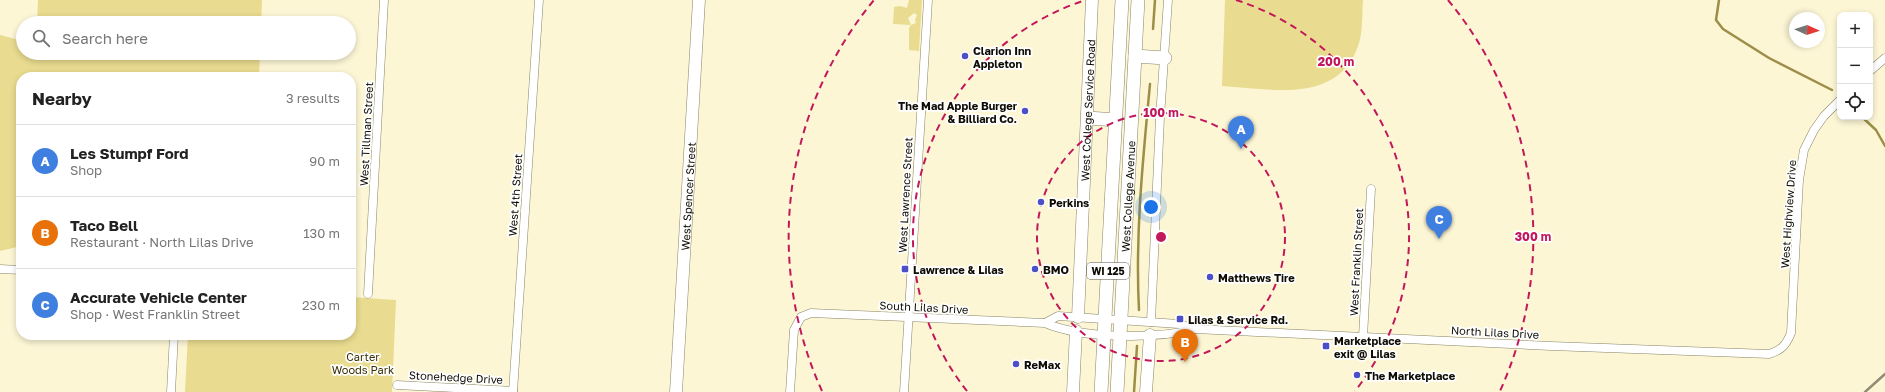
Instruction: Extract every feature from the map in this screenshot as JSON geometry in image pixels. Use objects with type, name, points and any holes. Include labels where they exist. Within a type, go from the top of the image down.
[{"type":"main road","name":"West College Avenue","points":[[1101,392],[1122,0]]},
{"type":"main road","name":"West College Avenue","points":[[1117,392],[1138,0]]},
{"type":"main road","points":[[1135,56],[1164,58]]},
{"type":"main road","points":[[1088,118],[1116,120]]},
{"type":"street","name":"West Tillman Street","points":[[368,294],[384,0]]},
{"type":"street","name":"West 4th Street","points":[[513,391],[539,0]]},
{"type":"street","name":"West Spencer Street","points":[[676,392],[699,0]]},
{"type":"street","name":"West Lawrence Street","points":[[904,392],[928,0]]},
{"type":"street","name":"West College Service Road","points":[[1078,317],[1088,118],[1092,0]]},
{"type":"street","points":[[1151,322],[1160,117],[1168,0]]},
{"type":"street","points":[[1873,69],[1885,58]]},
{"type":"street","name":"West Highview Drive","points":[[1787,341],[1791,333],[1793,314],[1799,180],[1804,150],[1817,125],[1837,103]]},
{"type":"street","name":"West Franklin Street","points":[[1363,337],[1371,189]]},
{"type":"street","points":[[0,269],[16,270]]},
{"type":"street","name":"South Lilas Drive","points":[[790,392],[794,330],[803,315],[811,313],[1045,323],[1058,328],[1076,331],[1120,335]]},
{"type":"street","name":"South Lilas Drive","points":[[1045,323],[1058,316],[1121,320]]},
{"type":"street","name":"North Lilas Drive","points":[[1121,320],[1179,324],[1195,330]]},
{"type":"street","name":"North Lilas Drive","points":[[1120,335],[1179,334],[1195,330],[1763,355],[1781,350],[1787,341]]},
{"type":"street","points":[[1072,392],[1076,331]]},
{"type":"street","points":[[1146,392],[1150,335]]},
{"type":"street","points":[[171,392],[174,340]]},
{"type":"street","name":"Stonehedge Drive","points":[[397,385],[513,391]]},
{"type":"green space","points":[[38,0],[262,0],[261,16],[37,16]]},
{"type":"green space","points":[[909,0],[922,0],[919,51],[909,50],[909,28],[911,25],[893,24],[894,7],[900,6],[907,8]],"holes":[[[914,13],[917,15],[915,20],[916,23],[911,25],[908,18]]]},
{"type":"green space","points":[[1225,0],[1363,0],[1362,27],[1359,43],[1350,63],[1336,76],[1320,85],[1302,89],[1282,90],[1222,86]]},
{"type":"green space","points":[[0,35],[16,39],[16,60],[260,60],[259,72],[16,72],[16,247],[0,251]]},
{"type":"green space","name":"Carter Woods Park","points":[[356,297],[396,300],[392,392],[185,392],[188,340],[356,340]]},
{"type":"waterway","points":[[1153,29],[1155,0]]},
{"type":"waterway","points":[[1719,0],[1716,20],[1723,29],[1769,58],[1832,90]]},
{"type":"waterway","points":[[1139,310],[1139,225],[1142,169],[1150,84]]},
{"type":"waterway","points":[[1865,120],[1876,130],[1885,146]]},
{"type":"waterway","points":[[1134,392],[1137,346]]},
{"type":"railway","points":[[1865,392],[1885,374]]},
{"type":"place","name":"Clarion Inn Appleton","points":[[965,56]]},
{"type":"place","name":"The Mad Apple Burger & Billiard Co.","points":[[1025,111]]},
{"type":"place","name":"Les Stumpf Ford","points":[[1241,149]]},
{"type":"place","name":"Perkins","points":[[1041,202]]},
{"type":"place","name":"Accurate Vehicle Center","points":[[1439,239]]},
{"type":"place","name":"Lawrence & Lilas","points":[[905,269]]},
{"type":"place","name":"BMO","points":[[1035,269]]},
{"type":"place","name":"Matthews Tire","points":[[1210,277]]},
{"type":"place","name":"Lilas & Service Rd.","points":[[1180,319]]},
{"type":"place","name":"Marketplace exit @ Lilas","points":[[1326,346]]},
{"type":"place","name":"Taco Bell","points":[[1185,362]]},
{"type":"place","name":"ReMax","points":[[1016,364]]},
{"type":"place","name":"The Marketplace","points":[[1357,375]]}]
